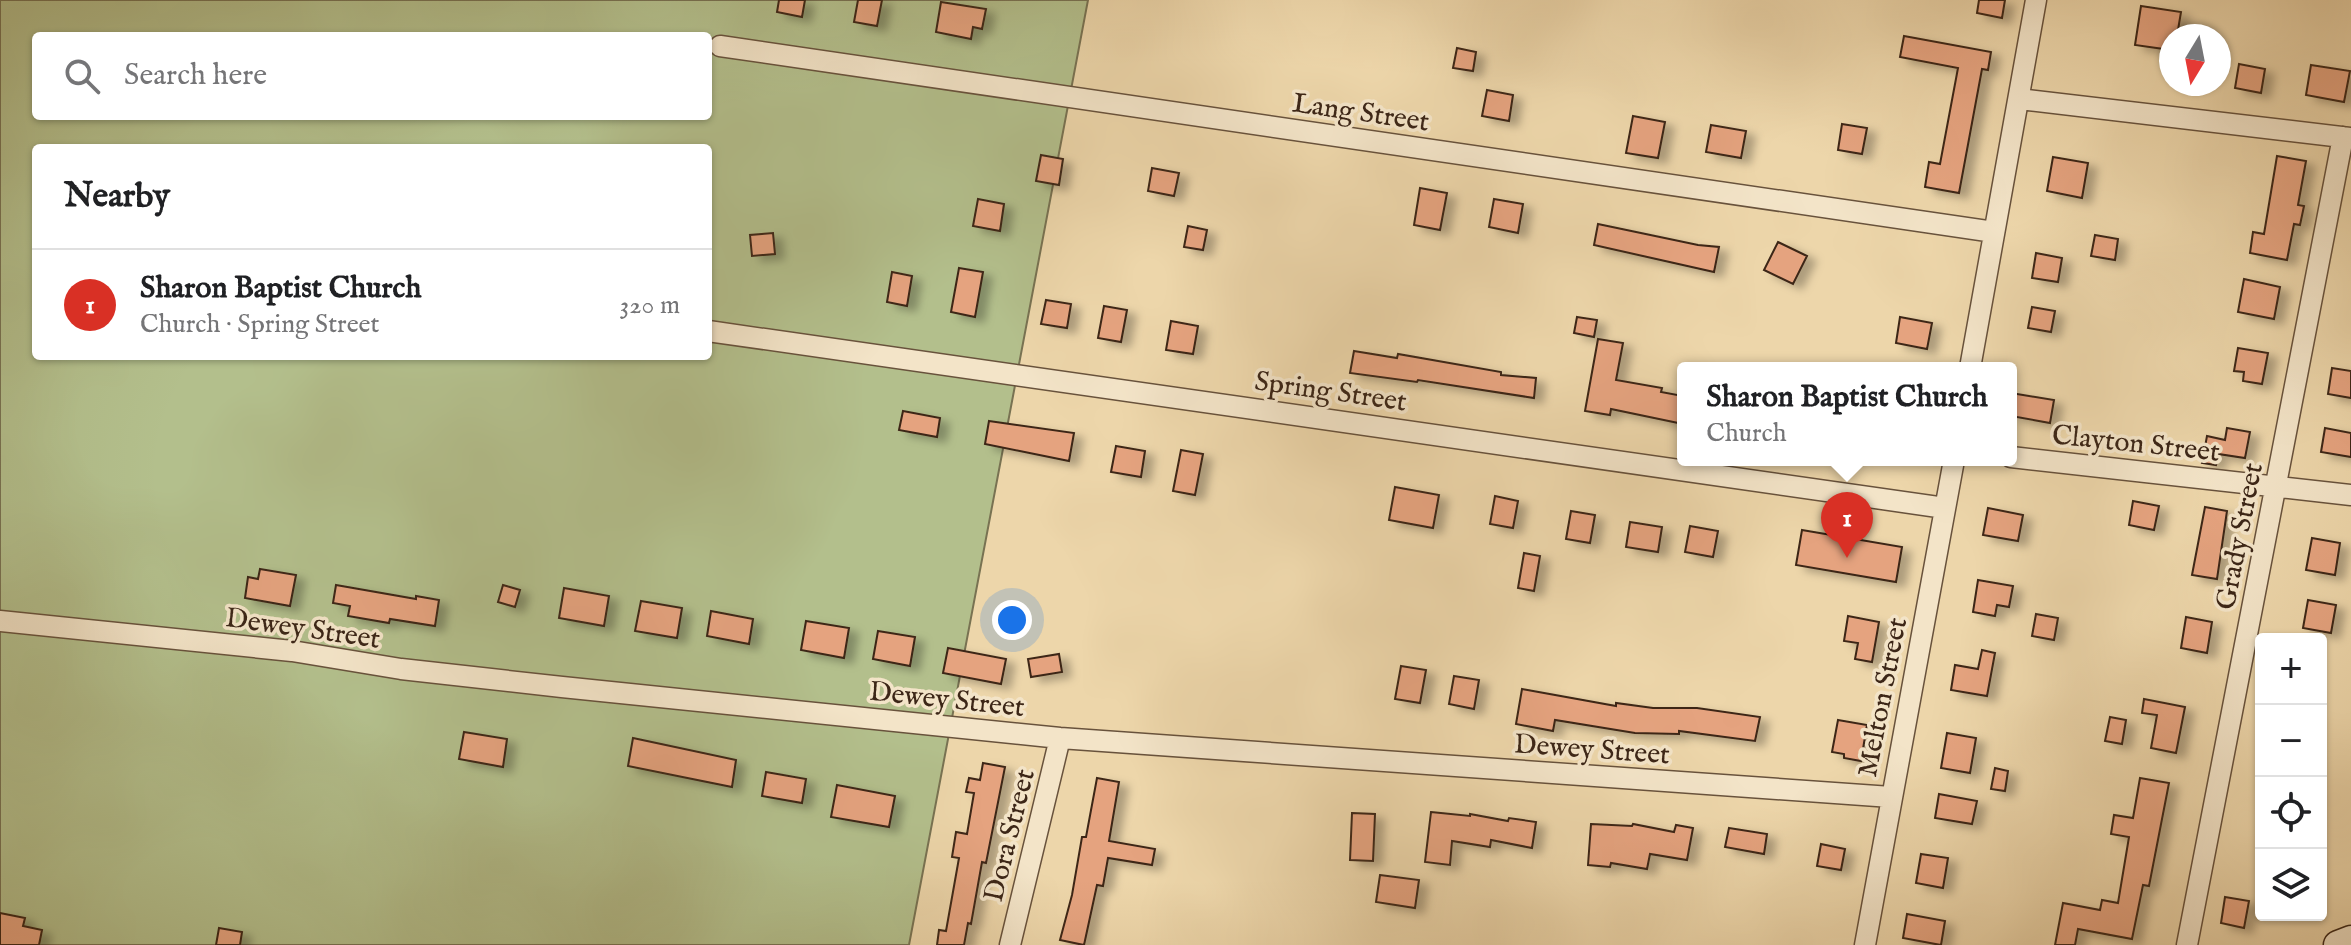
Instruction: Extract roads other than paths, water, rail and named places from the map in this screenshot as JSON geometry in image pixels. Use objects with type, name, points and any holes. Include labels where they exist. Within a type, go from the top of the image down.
[{"type":"main road","points":[[2338,945],[2351,940]]},
{"type":"street","points":[[1971,362],[2036,0]]},
{"type":"street","name":"Lang Street","points":[[720,46],[1994,232]]},
{"type":"street","points":[[2019,99],[2347,138]]},
{"type":"street","name":"Grady Street","points":[[2187,945],[2347,138]]},
{"type":"street","name":"Spring Street","points":[[712,332],[1945,508]]},
{"type":"street","name":"Clayton Street","points":[[2017,458],[2351,495]]},
{"type":"street","name":"Melton Street","points":[[1865,945],[1953,466]]},
{"type":"street","name":"Dewey Street","points":[[0,621],[292,651],[401,669],[518,682],[1060,738],[1891,797]]},
{"type":"street","name":"Dora Street","points":[[1010,945],[1060,738]]},
{"type":"place","name":"Sharon Baptist Church","points":[[1847,558]]}]
